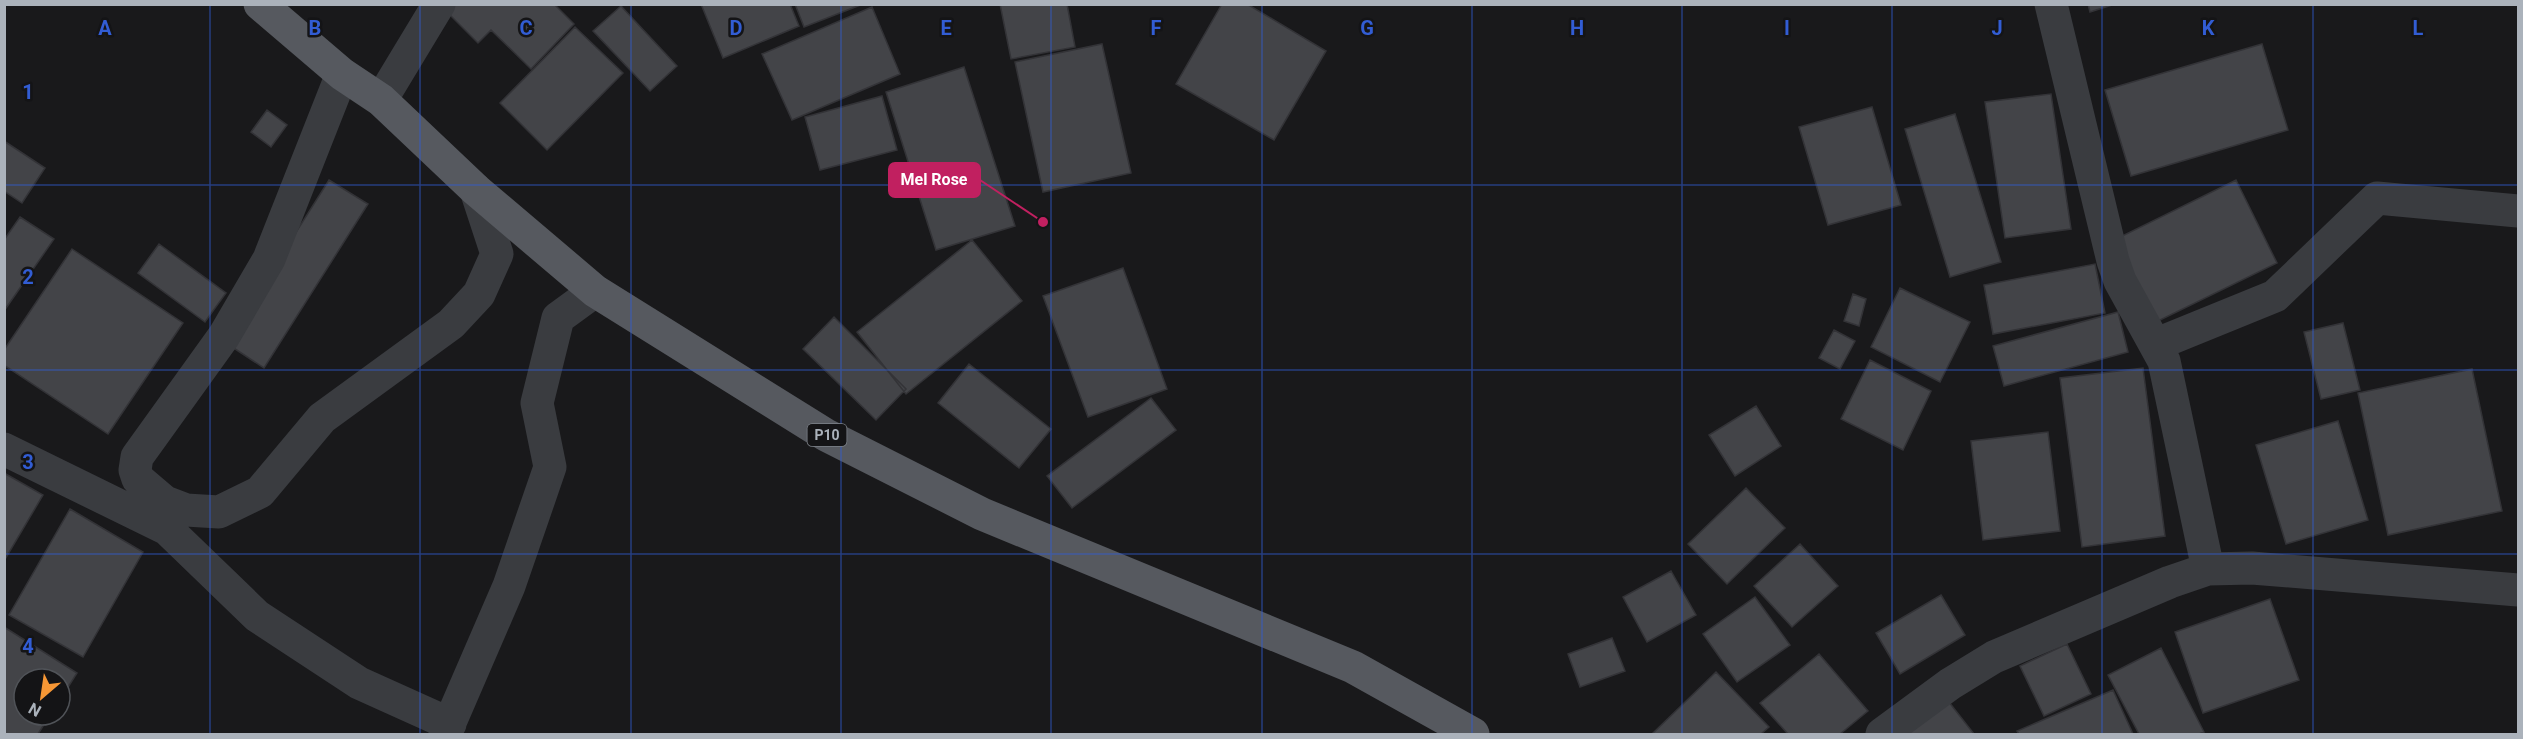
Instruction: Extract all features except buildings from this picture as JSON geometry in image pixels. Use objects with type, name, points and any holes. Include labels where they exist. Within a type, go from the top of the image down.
[{"type":"main road","name":"P10","points":[[260,4],[342,74],[381,100],[476,190],[595,291],[826,435],[982,514],[1353,667],[1473,735]]},
{"type":"street","points":[[381,100],[439,4]]},
{"type":"street","points":[[2051,4],[2113,261],[2120,281],[2157,344],[2164,361],[2208,569]]},
{"type":"street","points":[[342,74],[269,259],[224,336],[137,458],[135,470],[138,479],[165,502],[186,510],[219,512],[260,492],[322,418],[451,324],[479,294],[497,254],[476,190]]},
{"type":"street","points":[[2157,344],[2275,296],[2377,198],[2518,211]]},
{"type":"street","points":[[4,449],[167,529],[257,616],[359,683],[448,729],[509,586],[550,467],[537,403],[558,318],[595,291]]},
{"type":"street","points":[[1882,735],[1950,684],[1994,657],[2170,582],[2208,569],[2252,568],[2518,590]]},
{"type":"place","name":"Mel Rose","points":[[1043,222]]}]
